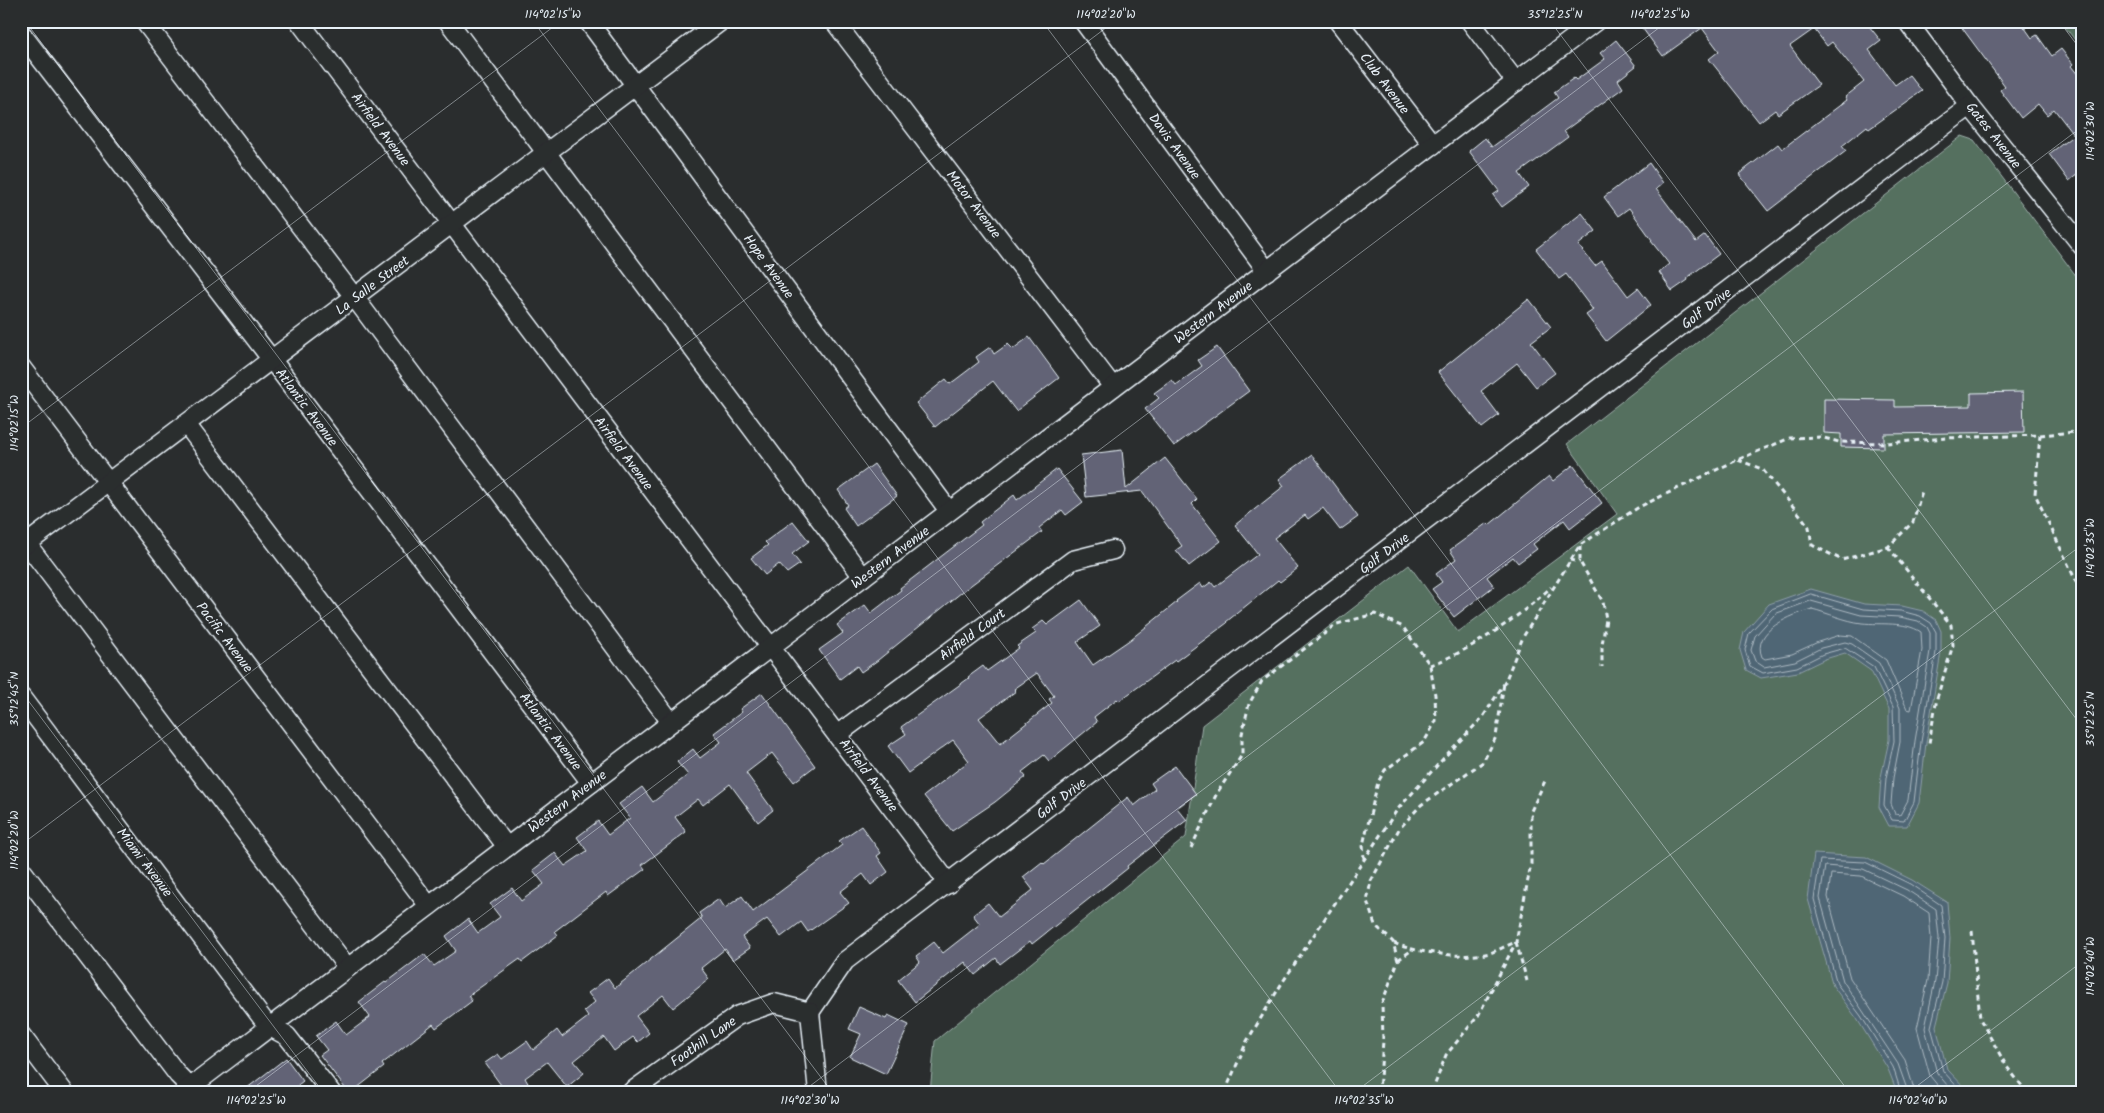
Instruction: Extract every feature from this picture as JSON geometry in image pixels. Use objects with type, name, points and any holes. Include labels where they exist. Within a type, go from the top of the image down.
[{"type":"street","points":[[144,21],[355,298],[671,722]]},
{"type":"street","name":"Airfield Avenue","points":[[299,21],[950,884]]},
{"type":"street","points":[[448,21],[863,577]]},
{"type":"street","name":"Hope Avenue","points":[[588,21],[949,512]]},
{"type":"street","name":"La Salle Street","points":[[24,546],[453,225],[721,21]]},
{"type":"street","name":"Motor Avenue","points":[[834,21],[1114,387]]},
{"type":"street","name":"Davis Avenue","points":[[1083,21],[1267,271]]},
{"type":"street","name":"Club Avenue","points":[[1338,21],[1433,145]]},
{"type":"street","points":[[1470,21],[1516,82]]},
{"type":"street","name":"Western Avenue","points":[[190,1090],[268,1026],[1596,21]]},
{"type":"street","name":"Gates Avenue","points":[[1906,21],[1970,106],[2083,247]]},
{"type":"street","name":"Atlantic Avenue","points":[[21,33],[272,360],[590,783]]},
{"type":"street","name":"Golf Drive","points":[[810,1012],[845,961],[950,884],[1970,106]]},
{"type":"street","name":"Pacific Avenue","points":[[21,368],[429,906]]},
{"type":"street","points":[[186,424],[507,847]]},
{"type":"street","points":[[24,546],[347,967]]},
{"type":"street","name":"Airfield Court","points":[[838,734],[1073,560],[1114,550]]},
{"type":"street","name":"Miami Avenue","points":[[21,697],[268,1026]]},
{"type":"street","points":[[21,868],[190,1090]]},
{"type":"street","name":"Foothill Lane","points":[[631,1092],[736,1016],[774,1003],[810,1012]]},
{"type":"street","points":[[810,1012],[818,1092]]},
{"type":"street","points":[[268,1026],[287,1036],[331,1092]]},
{"type":"street","points":[[21,1035],[64,1092]]},
{"type":"path","points":[[1225,1092],[1247,1041],[1282,984],[1397,810],[1483,717],[1505,682],[1523,637],[1580,545],[1639,507],[1737,460],[1790,438],[1820,437],[1839,442],[1886,443],[1946,438],[2040,435],[2076,432],[2083,428]]},
{"type":"path","points":[[2040,435],[2035,494],[2083,596]]},
{"type":"path","points":[[1737,460],[1762,469],[1801,516],[1809,528],[1812,544],[1842,560],[1888,547],[1913,522],[1922,491]]},
{"type":"path","points":[[1580,545],[1580,562],[1603,602],[1606,620],[1602,645],[1602,667]]},
{"type":"path","points":[[1888,547],[1951,625],[1953,645],[1937,698],[1929,743]]},
{"type":"path","points":[[1570,560],[1580,562]]},
{"type":"path","points":[[1430,665],[1447,660],[1489,634],[1520,613],[1555,583]]},
{"type":"path","points":[[1191,848],[1217,792],[1242,755],[1242,734],[1249,704],[1262,681],[1337,624],[1375,614],[1403,627],[1430,665],[1436,721],[1424,742],[1385,770],[1378,782],[1363,845],[1364,860]]},
{"type":"path","points":[[1505,682],[1496,738],[1483,762],[1421,804],[1399,828],[1371,881],[1366,901],[1375,925],[1393,942],[1412,950],[1446,955],[1490,953],[1516,942]]},
{"type":"path","points":[[1432,1092],[1446,1054],[1478,1016],[1516,942],[1531,864],[1531,812],[1544,782]]},
{"type":"path","points":[[1972,931],[1980,1019],[2007,1067],[2027,1092]]},
{"type":"path","points":[[1393,942],[1398,961]]},
{"type":"path","points":[[1516,942],[1527,981]]},
{"type":"path","points":[[1377,1092],[1379,1090],[1383,1041],[1382,1003],[1398,961],[1403,955],[1412,950]]},
{"type":"green space","points":[[2074,21],[2083,21],[2083,51],[2066,28]]},
{"type":"green space","points":[[1962,136],[1974,140],[2083,285],[2083,1092],[930,1092],[935,1041],[1186,837],[1202,725],[1409,565],[1458,632],[1617,514],[1567,444]]},
{"type":"water","points":[[1811,589],[1864,604],[1902,606],[1923,611],[1936,620],[1941,631],[1941,652],[1926,743],[1919,803],[1907,826],[1889,826],[1879,807],[1881,777],[1889,740],[1889,709],[1871,671],[1845,653],[1825,659],[1798,672],[1761,678],[1746,670],[1740,650],[1744,632],[1769,604]]},
{"type":"water","points":[[1814,854],[1866,857],[1912,880],[1947,902],[1950,938],[1947,983],[1936,1026],[1947,1069],[1969,1092],[1897,1092],[1888,1069],[1857,1019],[1833,986],[1808,899]]},
{"type":"building","points":[[1637,21],[1865,21],[1881,41],[1869,50],[1895,85],[1909,75],[1922,91],[1869,129],[1867,126],[1842,146],[1846,151],[1768,211],[1739,174],[1778,144],[1782,149],[1847,100],[1845,97],[1864,82],[1832,42],[1827,46],[1814,29],[1790,46],[1819,85],[1778,114],[1775,110],[1759,122],[1709,59],[1719,51],[1702,28],[1663,56]]},
{"type":"building","points":[[1957,21],[2020,21],[2032,38],[2037,35],[2052,56],[2061,49],[2073,64],[2071,66],[2083,81],[2083,170],[2069,181],[2049,154],[2074,135],[2054,109],[2047,115],[2038,104],[2021,118],[2000,90],[2005,86]]},
{"type":"building","points":[[1616,40],[1636,66],[1618,80],[1623,88],[1564,131],[1568,137],[1519,173],[1529,187],[1502,207],[1493,195],[1499,191],[1469,151],[1485,138],[1492,147],[1558,98],[1554,92],[1574,78],[1576,80],[1605,59],[1600,53]]},
{"type":"building","points":[[1649,163],[1663,183],[1656,189],[1696,242],[1705,235],[1719,254],[1672,291],[1659,272],[1669,264],[1629,208],[1618,216],[1604,197]]},
{"type":"building","points":[[1582,213],[1596,231],[1578,245],[1595,266],[1602,261],[1628,296],[1638,288],[1651,305],[1606,341],[1586,315],[1593,310],[1566,274],[1559,279],[1536,249]]},
{"type":"building","points":[[1529,299],[1551,327],[1531,342],[1555,373],[1536,387],[1517,363],[1481,391],[1499,415],[1482,428],[1438,372]]},
{"type":"building","points":[[1029,337],[1059,378],[1016,411],[993,381],[935,427],[916,403],[946,379],[950,384],[979,362],[976,357],[990,347],[994,354],[1008,344],[1013,349]]},
{"type":"building","points":[[1217,347],[1249,391],[1174,446],[1145,409],[1159,398],[1154,393],[1172,380],[1176,385],[1202,366],[1198,360]]},
{"type":"building","points":[[2023,392],[2024,432],[1884,434],[1884,448],[1841,447],[1841,434],[1824,433],[1824,399],[1895,400],[1895,407],[1971,406],[1971,393]]},
{"type":"building","points":[[1122,450],[1126,489],[1165,458],[1197,499],[1192,504],[1221,541],[1189,566],[1176,550],[1182,546],[1142,491],[1086,497],[1081,455]]},
{"type":"building","points":[[1312,455],[1358,517],[1340,530],[1323,508],[1308,519],[1305,515],[1274,538],[1298,568],[1280,582],[1278,580],[1227,623],[1176,661],[1119,701],[1117,699],[1094,717],[1097,722],[1049,761],[1044,755],[1022,772],[1026,777],[995,802],[952,831],[924,796],[969,761],[953,740],[908,773],[888,746],[906,734],[901,727],[983,666],[987,671],[1019,648],[1017,646],[1036,633],[1032,629],[1043,621],[1047,625],[1081,600],[1100,626],[1077,642],[1093,665],[1131,639],[1200,583],[1203,588],[1211,582],[1215,587],[1258,554],[1235,525],[1284,486],[1279,479]],"holes":[[[1037,673],[1054,696],[1049,699],[1052,703],[1000,744],[979,718]]]},
{"type":"building","points":[[874,464],[897,496],[856,526],[844,508],[848,505],[838,490]]},
{"type":"building","points":[[1573,465],[1602,503],[1570,528],[1564,520],[1533,544],[1537,549],[1518,563],[1513,557],[1487,577],[1494,586],[1454,617],[1432,589],[1442,582],[1436,574],[1456,559],[1450,550],[1487,523],[1489,525],[1549,476],[1553,481]]},
{"type":"building","points":[[1057,469],[1083,502],[1066,515],[1062,510],[1039,528],[1042,532],[967,588],[878,660],[861,672],[857,666],[840,679],[819,650],[843,633],[837,625],[865,605],[871,613],[901,590],[900,588],[982,525],[980,522],[1014,495],[1017,500]]},
{"type":"building","points":[[793,521],[809,541],[792,554],[800,564],[787,573],[779,564],[765,575],[751,558],[768,545],[765,542]]},
{"type":"building","points":[[762,693],[815,766],[794,782],[772,753],[746,773],[773,810],[758,822],[730,784],[703,805],[698,799],[675,817],[686,832],[642,865],[645,869],[608,896],[606,892],[555,931],[558,935],[522,962],[520,959],[468,996],[472,1001],[436,1028],[433,1024],[382,1064],[384,1067],[352,1092],[348,1092],[320,1055],[327,1050],[316,1036],[336,1021],[346,1035],[370,1017],[359,1002],[424,954],[434,966],[456,951],[446,936],[468,919],[478,933],[500,917],[490,904],[512,888],[521,901],[544,884],[533,870],[555,853],[565,866],[587,851],[577,837],[598,821],[608,835],[630,818],[619,804],[642,787],[653,802],[688,775],[677,762],[693,749],[700,758],[721,742],[714,733],[742,712],[740,709]]},
{"type":"building","points":[[1175,766],[1196,794],[1177,808],[1187,820],[1127,866],[1128,868],[1032,944],[1030,941],[1000,964],[996,958],[975,975],[965,962],[915,1002],[898,980],[920,962],[916,956],[934,942],[943,953],[980,924],[973,915],[988,903],[999,917],[1033,890],[1023,877],[1042,862],[1044,864],[1128,797],[1134,806],[1155,789],[1151,783]]},
{"type":"building","points":[[861,826],[881,853],[877,856],[888,872],[871,885],[863,874],[840,892],[849,903],[808,932],[801,922],[781,937],[767,919],[742,937],[750,948],[733,960],[725,949],[701,968],[709,979],[673,1008],[663,995],[636,1016],[649,1033],[638,1042],[633,1037],[614,1051],[604,1037],[574,1061],[584,1073],[567,1087],[547,1062],[525,1078],[529,1085],[519,1092],[506,1092],[485,1063],[498,1054],[502,1059],[527,1041],[533,1050],[557,1030],[562,1037],[588,1017],[584,1011],[595,1002],[588,993],[608,978],[615,988],[702,918],[699,913],[719,899],[725,908],[742,896],[753,912],[842,845],[839,841]]},
{"type":"building","points":[[859,1007],[886,1019],[888,1015],[909,1025],[886,1074],[850,1057],[861,1034],[849,1029]]},
{"type":"building","points":[[286,1058],[303,1081],[289,1092],[242,1092]]}]
